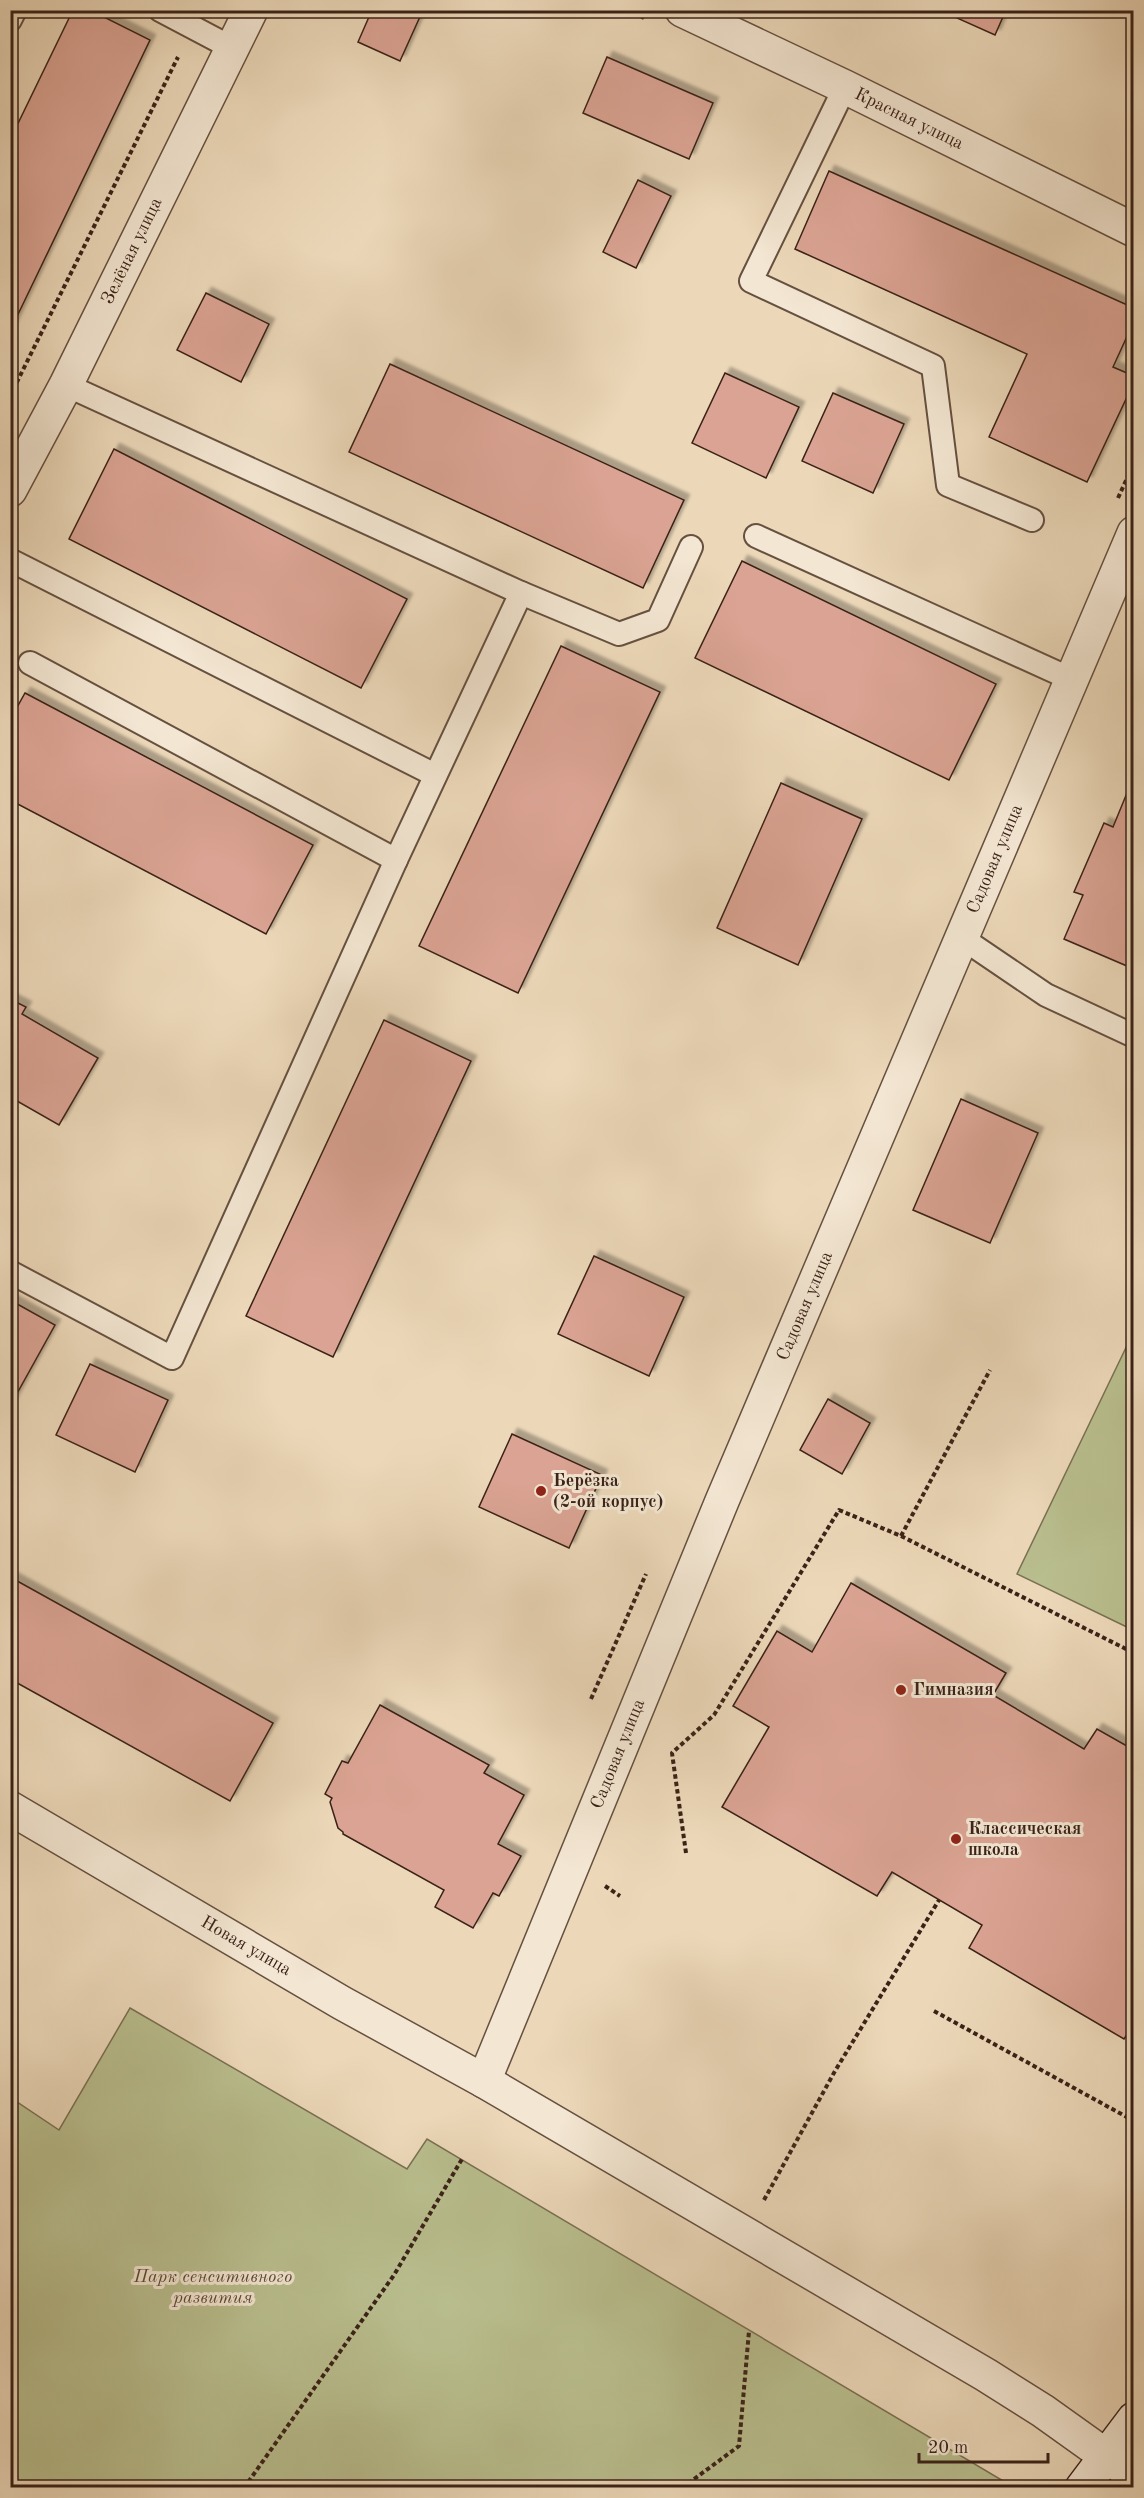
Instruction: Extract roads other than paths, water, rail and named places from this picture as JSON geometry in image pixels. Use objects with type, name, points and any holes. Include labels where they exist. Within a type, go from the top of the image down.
[{"type":"street","name":"Зелёная улица","points":[[10,490],[66,385],[251,10]]},
{"type":"street","name":"Красная улица","points":[[682,10],[1134,230]]},
{"type":"street","name":"Садовая улица","points":[[484,2081],[726,1491],[1134,533]]},
{"type":"street","name":"Новая улица","points":[[10,1808],[342,2002],[484,2081],[986,2375],[1043,2411],[1134,2475]]},
{"type":"street","points":[[1082,2487],[1134,2419]]},
{"type":"lane","points":[[10,20],[15,10]]},
{"type":"lane","points":[[160,10],[232,48]]},
{"type":"lane","points":[[844,87],[751,280],[933,366],[948,485],[1032,520]]},
{"type":"lane","points":[[66,385],[521,593],[619,634],[658,620],[691,547]]},
{"type":"lane","points":[[756,536],[1071,679]]},
{"type":"lane","points":[[10,560],[435,775]]},
{"type":"lane","points":[[10,1272],[172,1358],[396,860],[521,593]]},
{"type":"lane","points":[[30,663],[396,860]]},
{"type":"lane","points":[[962,938],[1046,995],[1134,1036]]},
{"type":"place","name":"Берёзка (2-ой корпус)","points":[[541,1491]]},
{"type":"place","name":"Гимназия","points":[[901,1690]]},
{"type":"place","name":"Классическая школа","points":[[956,1839]]},
{"type":"park label","name":"Парк сенситивного развития","points":[[213,2287]]}]
